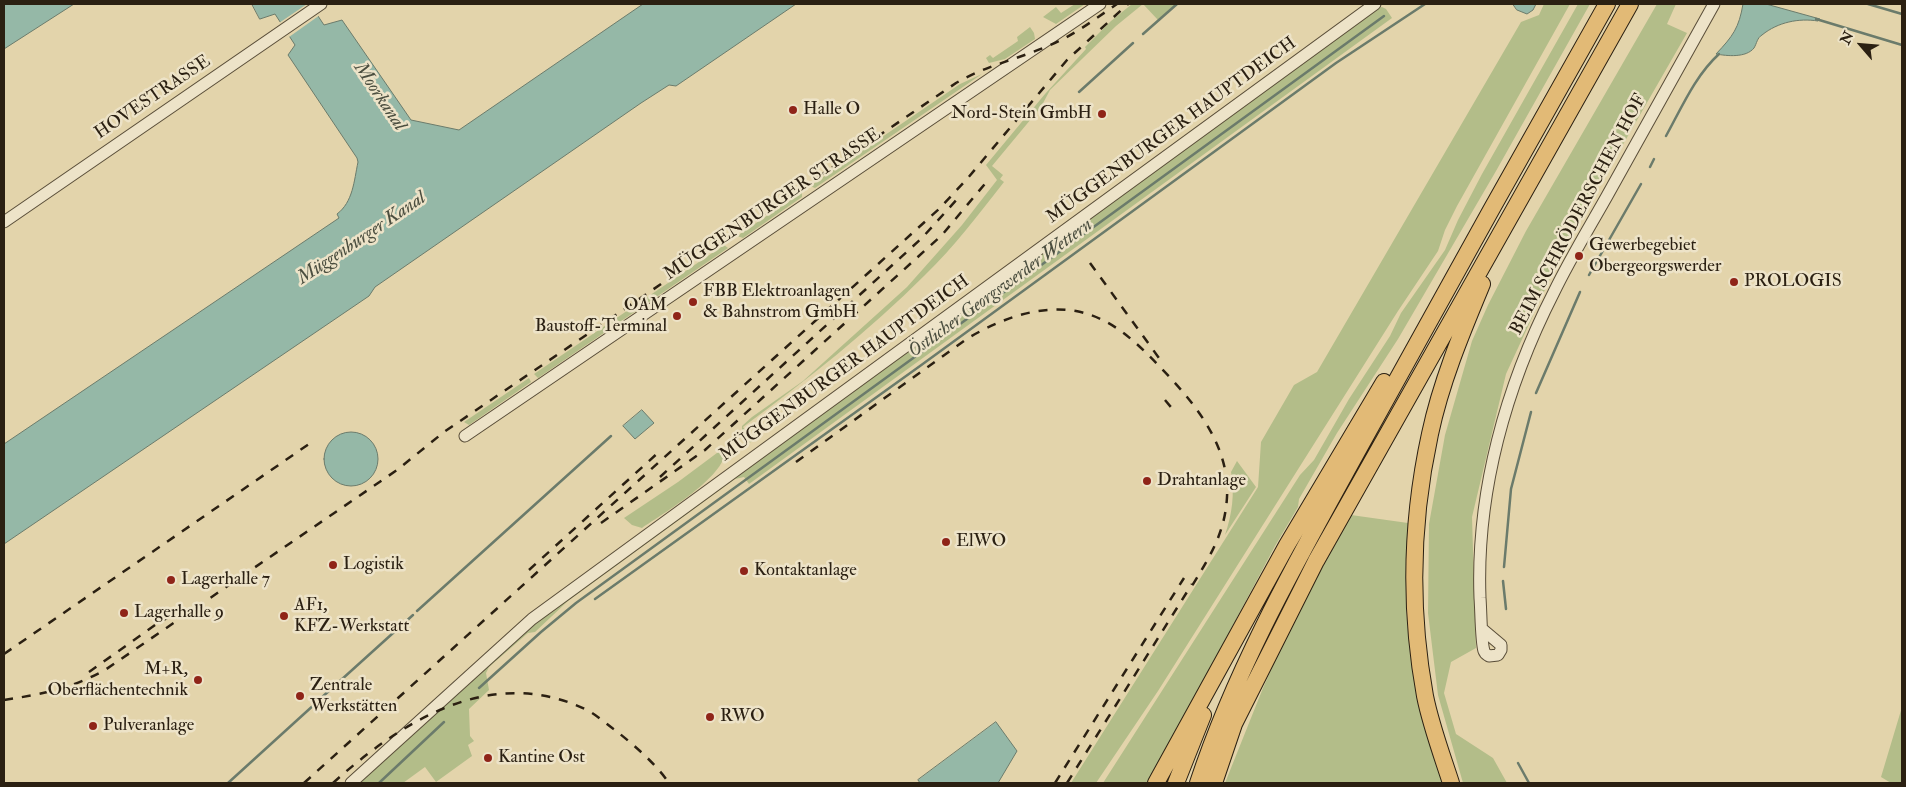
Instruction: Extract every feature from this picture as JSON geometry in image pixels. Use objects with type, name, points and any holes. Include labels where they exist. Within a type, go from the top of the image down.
[{"type":"highway","points":[[1198,783],[1220,719],[1258,636],[1452,278],[1607,4]]},
{"type":"highway","points":[[1214,783],[1234,724],[1312,570],[1452,317],[1500,237],[1630,4]]},
{"type":"highway","points":[[1451,783],[1426,698],[1419,654],[1413,565],[1416,524],[1430,432],[1460,338],[1500,237]]},
{"type":"highway","points":[[1156,783],[1328,473],[1452,278]]},
{"type":"highway","points":[[1176,783],[1226,657]]},
{"type":"street","name":"MÜGGENBURGER STRASSE","points":[[466,436],[1100,4]]},
{"type":"street","name":"MÜGGENBURGER HAUPTDEICH","points":[[351,783],[532,619],[1375,4]]},
{"type":"street","name":"BEIM SCHRÖDERSCHEN HOF","points":[[1482,629],[1479,574],[1485,505],[1498,439],[1523,360],[1560,280],[1714,4]]},
{"type":"street","name":"HOVESTRASSE","points":[[4,222],[318,6]]},
{"type":"green space","points":[[1075,4],[1085,4],[1056,24],[1043,17],[1056,7],[1061,13]]},
{"type":"green space","points":[[1132,4],[1143,4],[1116,26],[1050,90],[1041,107],[992,166],[1003,175],[1000,179],[1004,182],[946,253],[904,296],[860,335],[814,373],[743,427],[753,441],[746,442],[742,426],[803,381],[907,287],[962,225],[997,180],[986,165],[1045,94],[1086,49],[1085,47],[1111,21]]},
{"type":"green space","points":[[1143,4],[1176,4],[1158,20]]},
{"type":"green space","points":[[1544,4],[1570,4],[1457,206],[1445,230],[1438,251],[1398,311],[1158,691],[1096,783],[1071,783],[1258,487],[1261,442],[1294,385],[1317,372],[1521,22],[1539,15]]},
{"type":"green space","points":[[1578,4],[1590,4],[1398,339],[1337,433],[1299,499],[1298,507],[1275,546],[1149,783],[1103,783],[1300,475],[1314,460],[1349,399],[1390,336],[1401,313],[1445,250],[1482,174]]},
{"type":"green space","points":[[1657,4],[1676,4],[1667,24],[1687,33],[1567,242],[1506,374],[1472,517],[1476,648],[1451,662],[1444,693],[1456,734],[1493,758],[1507,783],[1463,783],[1438,695],[1428,613],[1429,524],[1445,435],[1472,341],[1488,305],[1526,231]]},
{"type":"green space","points":[[1382,7],[1386,9],[1392,18],[749,484],[744,477],[735,479],[568,601],[535,632],[528,633],[489,667],[486,673],[489,690],[469,709],[470,736],[474,741],[468,745],[472,756],[436,782],[425,767],[403,783],[359,783],[534,624],[1377,8]]},
{"type":"green space","points":[[1030,27],[1035,39],[1005,59],[989,63],[986,58],[990,55],[993,58],[1018,41],[1017,37]]},
{"type":"green space","points":[[982,74],[815,188],[810,186],[960,84]]},
{"type":"green space","points":[[802,192],[802,197],[743,238],[737,236]]},
{"type":"green space","points":[[724,245],[728,248],[538,378],[534,374]]},
{"type":"green space","points":[[529,378],[531,382],[469,425],[464,422]]},
{"type":"green space","points":[[725,447],[724,458],[717,469],[707,481],[679,503],[642,528],[632,525],[624,518],[678,482]]},
{"type":"green space","points":[[1237,461],[1256,487],[1225,535],[1232,504],[1231,472]]},
{"type":"green space","points":[[1351,515],[1408,523],[1406,609],[1410,651],[1445,783],[1225,783],[1263,688],[1297,611]]},
{"type":"green space","points":[[1902,707],[1902,783],[1891,783],[1881,777]]},
{"type":"water","points":[[4,4],[74,4],[4,49]]},
{"type":"water","points":[[252,4],[310,4],[324,25],[342,20],[411,120],[459,130],[643,4],[796,4],[676,86],[669,85],[641,103],[375,287],[369,296],[4,544],[4,444],[339,218],[337,214],[350,197],[358,162],[357,158],[288,55],[295,45],[275,14],[260,19]]},
{"type":"water","points":[[1513,4],[1536,4],[1533,10],[1527,14],[1517,10]]},
{"type":"water","points":[[1743,4],[1766,4],[1820,19],[1818,21],[1803,20],[1789,22],[1775,27],[1760,36],[1751,51],[1741,55],[1716,54],[1734,31]]},
{"type":"water","points":[[642,410],[654,423],[635,439],[623,426]]},
{"type":"water","points":[[351,432],[361,434],[370,440],[376,449],[378,459],[376,469],[370,478],[361,484],[351,486],[341,484],[332,478],[326,469],[324,459],[326,449],[332,440],[341,434]]},
{"type":"water","points":[[996,722],[1017,751],[998,783],[920,783],[918,780]]},
{"type":"pier","points":[[307,4],[312,4],[320,15],[289,37],[279,23]]},
{"type":"waterway","points":[[1143,34],[1177,4]]},
{"type":"waterway","name":"Östlicher Georgswerder Wettern","points":[[595,599],[920,366],[1336,63],[1425,4]]},
{"type":"waterway","points":[[1868,4],[1902,14]]},
{"type":"waterway","points":[[479,688],[576,603],[1384,16]]},
{"type":"waterway","points":[[1816,19],[1902,45]]},
{"type":"waterway","points":[[1079,92],[1133,43]]},
{"type":"waterway","points":[[1666,136],[1696,82],[1719,54]]},
{"type":"waterway","points":[[1650,167],[1654,159]]},
{"type":"waterway","points":[[1589,275],[1641,184]]},
{"type":"waterway","points":[[1536,393],[1580,292]]},
{"type":"waterway","points":[[1504,567],[1511,489],[1531,412]]},
{"type":"waterway","points":[[417,611],[611,436]]},
{"type":"waterway","points":[[1503,581],[1506,609]]},
{"type":"waterway","points":[[320,699],[413,615]]},
{"type":"waterway","points":[[228,783],[316,703]]},
{"type":"waterway","points":[[379,783],[444,722]]},
{"type":"waterway","points":[[1518,763],[1529,783]]},
{"type":"railway","points":[[4,700],[56,690],[80,682],[105,670],[397,470],[444,432],[956,83],[990,67],[1057,42],[1084,27],[1117,4]]},
{"type":"railway","points":[[304,783],[939,209],[967,179],[1067,60],[1128,4]]},
{"type":"railway","points":[[601,523],[705,450],[942,235],[989,179]]},
{"type":"railway","points":[[660,477],[922,238],[959,197]]},
{"type":"railway","points":[[1090,263],[1159,358]]},
{"type":"railway","points":[[796,462],[968,338],[981,331],[1006,320],[1033,312],[1062,310],[1089,314],[1122,332],[1142,349],[1173,381],[1197,410],[1216,442],[1223,460],[1227,497],[1223,523],[1214,546],[1189,591]]},
{"type":"railway","points":[[1165,400],[1175,412]]},
{"type":"railway","points":[[4,654],[309,444]]},
{"type":"railway","points":[[529,570],[660,451]]},
{"type":"railway","points":[[1055,783],[1184,578]]},
{"type":"railway","points":[[1067,783],[1192,584]]},
{"type":"railway","points":[[89,672],[158,623],[184,609]]},
{"type":"railway","points":[[333,783],[360,760],[419,720],[451,706],[483,696],[517,693],[552,697],[591,712],[637,748],[651,761],[669,783]]},
{"type":"place","name":"Halle O","points":[[793,110]]},
{"type":"place","name":"Nord-Stein GmbH","points":[[1102,114]]},
{"type":"place","name":"Gewerbegebiet Obergeorgswerder","points":[[1579,256]]},
{"type":"place","name":"PROLOGIS","points":[[1734,282]]},
{"type":"place","name":"FBB Elektroanlagen & Bahnstrom GmbH","points":[[693,302]]},
{"type":"place","name":"OAM Baustoff-Terminal","points":[[677,316]]},
{"type":"place","name":"Drahtanlage","points":[[1147,481]]},
{"type":"place","name":"ElWO","points":[[946,542]]},
{"type":"place","name":"Logistik","points":[[333,565]]},
{"type":"place","name":"Kontaktanlage","points":[[744,571]]},
{"type":"place","name":"Lagerhalle 7","points":[[171,580]]},
{"type":"place","name":"Lagerhalle 9","points":[[124,613]]},
{"type":"place","name":"AF1, KFZ-Werkstatt","points":[[284,616]]},
{"type":"place","name":"M+R, Oberflächentechnik","points":[[198,680]]},
{"type":"place","name":"Zentrale Werkstätten","points":[[300,696]]},
{"type":"place","name":"RWO","points":[[710,717]]},
{"type":"place","name":"Pulveranlage","points":[[93,726]]},
{"type":"place","name":"Kantine Ost","points":[[488,758]]},
{"type":"water label","name":"Moorkanal","points":[[379,97]]},
{"type":"water label","name":"Müggenburger Kanal","points":[[362,239]]}]
